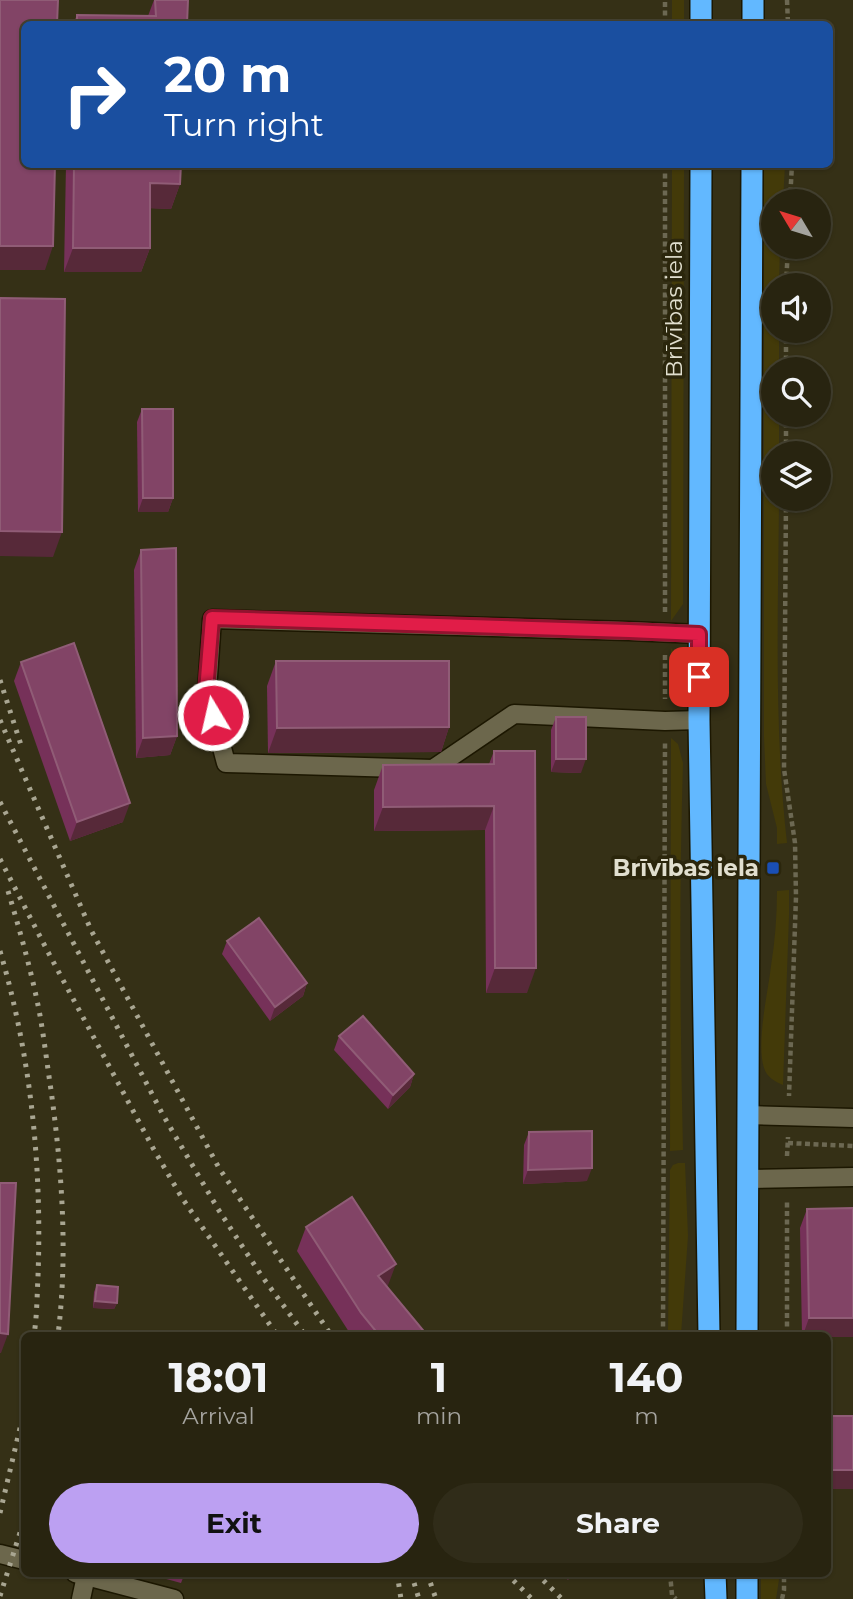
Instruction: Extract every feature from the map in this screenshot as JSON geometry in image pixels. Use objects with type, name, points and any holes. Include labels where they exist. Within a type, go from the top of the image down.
[{"type":"highway","points":[[701,0],[701,21]]},
{"type":"highway","points":[[753,0],[753,21]]},
{"type":"highway","name":"Brīvības iela","points":[[701,168],[699,720],[709,1332]]},
{"type":"highway","points":[[747,1332],[752,168]]},
{"type":"highway","points":[[715,1577],[716,1599]]},
{"type":"highway","points":[[747,1577],[747,1599]]},
{"type":"street","points":[[699,634],[212,618],[206,691],[226,763],[433,769],[514,714],[665,721],[699,720]]},
{"type":"street","points":[[747,1115],[853,1118]]},
{"type":"street","points":[[747,1179],[853,1177]]},
{"type":"street","points":[[0,1554],[21,1559]]},
{"type":"street","points":[[80,1577],[81,1599]]},
{"type":"street","points":[[88,1577],[174,1599]]},
{"type":"path","points":[[665,0],[665,21]]},
{"type":"path","points":[[786,0],[788,21]]},
{"type":"path","points":[[663,1332],[665,168]]},
{"type":"path","points":[[791,189],[792,168]]},
{"type":"path","points":[[786,511],[785,769],[795,843],[796,897],[787,1179],[787,1332]]},
{"type":"path","points":[[788,1143],[853,1146]]},
{"type":"path","points":[[670,1577],[672,1595],[676,1599]]},
{"type":"path","points":[[782,1599],[784,1577]]},
{"type":"shaded area","points":[[672,0],[684,0],[684,21],[672,21]]},
{"type":"shaded area","points":[[672,168],[684,168],[683,604],[671,621]]},
{"type":"shaded area","points":[[764,168],[785,168],[784,189],[764,189]]},
{"type":"shaded area","points":[[764,259],[780,259],[779,273],[764,273]]},
{"type":"shaded area","points":[[764,343],[779,343],[779,357],[764,357]]},
{"type":"shaded area","points":[[764,427],[779,427],[779,441],[764,441]]},
{"type":"shaded area","points":[[764,511],[779,511],[778,714],[787,843],[777,844],[777,828],[766,784]]},
{"type":"shaded area","points":[[671,648],[680,660],[683,672],[680,683],[671,696]]},
{"type":"shaded area","points":[[671,738],[678,744],[683,763],[680,956],[683,1150],[670,1151]]},
{"type":"shaded area","points":[[789,890],[783,1085],[765,1071],[761,1045],[775,938],[777,891]]},
{"type":"shaded area","points":[[685,1163],[688,1236],[681,1332],[668,1332],[670,1170],[673,1165]]},
{"type":"shaded area","points":[[761,1577],[779,1577],[776,1599],[761,1599]]},
{"type":"building","points":[[0,0],[58,0],[57,21],[21,21],[21,168],[55,168],[53,246],[0,246]]},
{"type":"building","points":[[155,0],[188,0],[187,21],[77,21],[77,15],[156,16]]},
{"type":"building","points":[[74,168],[181,168],[180,184],[150,183],[150,248],[73,248]]},
{"type":"building","points":[[0,298],[65,299],[62,532],[0,531]]},
{"type":"building","points":[[142,409],[173,409],[173,498],[143,498]]},
{"type":"building","points":[[176,548],[177,736],[143,738],[141,550]]},
{"type":"building","points":[[74,643],[130,803],[77,822],[21,662]]},
{"type":"building","points":[[276,661],[449,661],[449,727],[277,728]]},
{"type":"building","points":[[556,717],[586,717],[586,759],[556,759]]},
{"type":"building","points":[[494,751],[535,751],[536,968],[495,968],[494,806],[383,807],[383,765],[494,764]]},
{"type":"building","points":[[259,918],[307,983],[275,1007],[227,941]]},
{"type":"building","points":[[363,1016],[414,1074],[393,1095],[339,1036]]},
{"type":"building","points":[[592,1131],[592,1168],[528,1170],[529,1132]]},
{"type":"building","points":[[0,1183],[16,1183],[8,1334],[0,1333]]},
{"type":"building","points":[[352,1197],[396,1264],[378,1276],[425,1332],[377,1332],[361,1313],[306,1227]]},
{"type":"building","points":[[853,1208],[853,1318],[809,1318],[807,1209]]},
{"type":"building","points":[[97,1285],[118,1287],[117,1303],[95,1301]]},
{"type":"building","points":[[831,1416],[853,1416],[853,1470],[831,1470]]},
{"type":"railway","points":[[0,680],[22,748]]},
{"type":"railway","points":[[0,720],[91,930],[219,1168],[329,1332]]},
{"type":"railway","points":[[0,802],[163,1115],[218,1209],[303,1332]]},
{"type":"railway","points":[[0,859],[182,1198],[275,1332]]},
{"type":"railway","points":[[8,891],[39,1010],[55,1120],[63,1243],[58,1332]]},
{"type":"railway","points":[[0,951],[20,1031],[36,1153],[39,1235],[34,1332]]},
{"type":"railway","points":[[0,1513],[21,1424]]},
{"type":"railway","points":[[0,1596],[21,1530]]},
{"type":"railway","points":[[398,1577],[401,1599]]},
{"type":"railway","points":[[412,1577],[419,1599]]},
{"type":"railway","points":[[428,1577],[436,1599]]},
{"type":"railway","points":[[510,1577],[532,1599]]},
{"type":"railway","points":[[540,1577],[562,1599]]},
{"type":"place","name":"Brīvības iela","points":[[773,868]]},
{"type":"route","points":[[213,715],[206,691],[212,618],[699,634],[699,677]]}]
